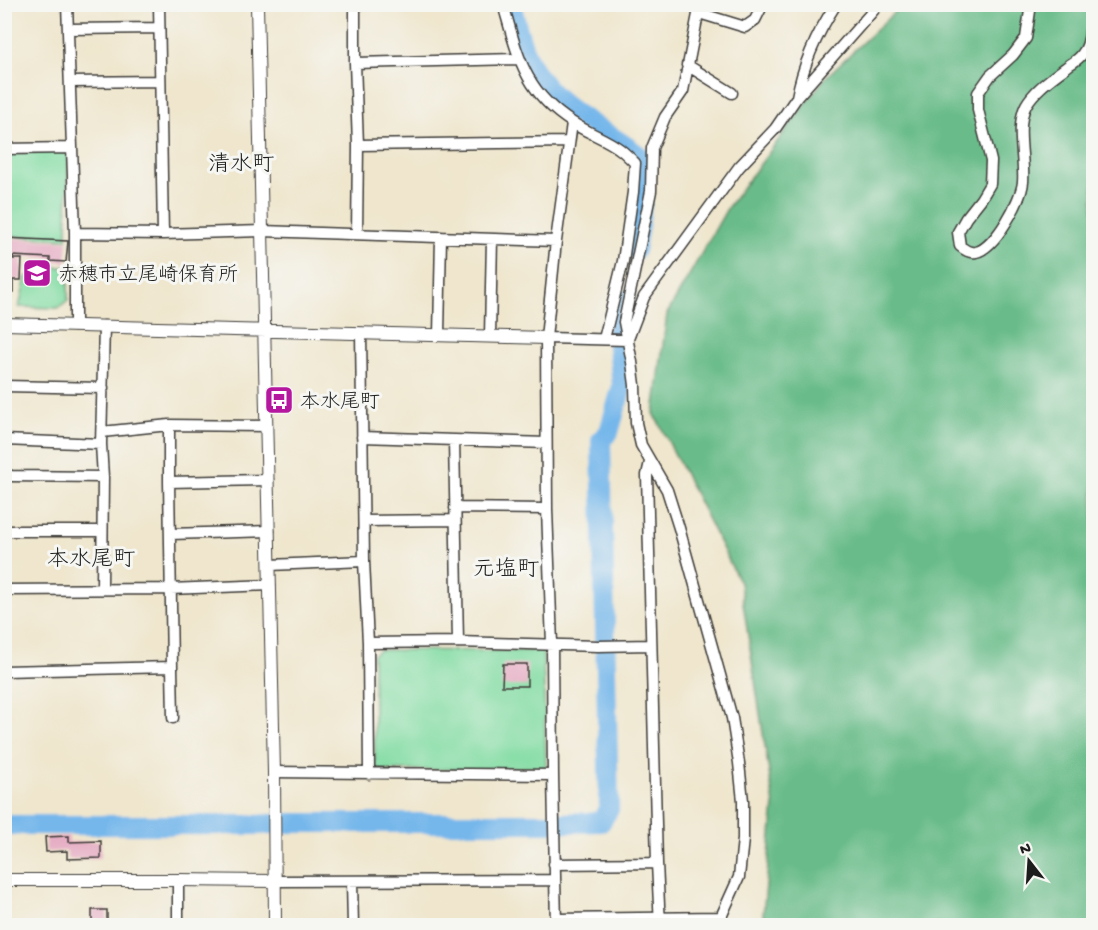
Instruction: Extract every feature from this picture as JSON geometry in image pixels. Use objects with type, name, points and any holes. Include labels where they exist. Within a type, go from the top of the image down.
[{"type":"street","points":[[67,4],[75,233],[75,326]]},
{"type":"street","points":[[159,4],[164,234]]},
{"type":"street","points":[[257,4],[274,772],[274,926]]},
{"type":"street","points":[[356,4],[357,234]]},
{"type":"street","points":[[503,4],[518,59],[527,78],[545,101],[572,123],[620,149],[635,163],[623,261],[604,339]]},
{"type":"street","points":[[572,123],[546,338],[547,509],[552,644],[556,922],[722,921],[739,877],[742,851],[742,801],[732,717],[680,528],[667,490],[641,445],[636,423],[632,362],[624,322],[651,191],[652,148],[665,117],[682,91],[700,9],[745,27],[755,20],[763,4]]},
{"type":"street","points":[[797,97],[801,77],[824,24],[836,4]]},
{"type":"street","points":[[628,340],[644,297],[739,167],[775,129],[797,97],[879,4]]},
{"type":"street","points":[[1031,4],[1026,38],[1013,55],[990,76],[978,93],[978,110],[991,161],[990,184],[958,232],[960,246],[967,251],[975,252],[987,248],[1002,230],[1014,207],[1023,183],[1021,128],[1025,107],[1037,90],[1084,52],[1090,35],[1091,4]]},
{"type":"street","points":[[68,29],[159,28]]},
{"type":"street","points":[[355,63],[518,59]]},
{"type":"street","points":[[687,65],[732,93]]},
{"type":"street","points":[[70,82],[160,81]]},
{"type":"street","points":[[358,145],[568,142]]},
{"type":"street","points":[[4,149],[72,147]]},
{"type":"street","points":[[75,233],[164,234],[262,231],[556,241]]},
{"type":"street","points":[[439,335],[441,237]]},
{"type":"street","points":[[490,336],[492,238]]},
{"type":"street","points":[[4,324],[628,340]]},
{"type":"street","points":[[102,589],[101,444],[104,326]]},
{"type":"street","points":[[361,333],[369,774]]},
{"type":"street","points":[[4,386],[103,388]]},
{"type":"street","points":[[102,432],[169,425],[266,426]]},
{"type":"street","points":[[169,425],[173,718]]},
{"type":"street","points":[[362,437],[546,443]]},
{"type":"street","points":[[4,440],[101,444]]},
{"type":"street","points":[[454,440],[458,642]]},
{"type":"street","points":[[650,462],[647,475],[660,921]]},
{"type":"street","points":[[4,473],[11,476],[102,477]]},
{"type":"street","points":[[169,482],[268,480]]},
{"type":"street","points":[[364,521],[547,509]]},
{"type":"street","points":[[4,531],[101,531]]},
{"type":"street","points":[[170,534],[269,531]]},
{"type":"street","points":[[270,566],[364,561]]},
{"type":"street","points":[[4,590],[170,589],[270,585]]},
{"type":"street","points":[[368,643],[651,645]]},
{"type":"street","points":[[4,671],[172,667]]},
{"type":"street","points":[[274,772],[553,776]]},
{"type":"street","points":[[554,864],[657,863]]},
{"type":"street","points":[[178,879],[178,926]]},
{"type":"street","points":[[4,880],[554,880]]},
{"type":"street","points":[[352,881],[353,926]]},
{"type":"green space","points":[[902,5],[1093,5],[1094,850],[1091,855],[1094,857],[1093,925],[762,925],[774,805],[740,583],[654,413],[667,314],[728,207],[825,78]]},
{"type":"green space","points":[[63,151],[68,155],[67,239],[5,236],[5,153]]},
{"type":"green space","points":[[40,267],[68,267],[68,300],[58,308],[19,307],[26,277],[34,274]]},
{"type":"green space","points":[[379,650],[543,651],[546,767],[381,771],[375,766],[373,655]]},
{"type":"building","points":[[5,238],[68,241],[66,262],[50,261],[50,258],[13,256],[13,259],[22,259],[21,280],[13,280],[13,292],[4,292]]},
{"type":"building","points":[[503,664],[527,664],[527,686],[502,686]]},
{"type":"building","points":[[69,836],[69,842],[101,841],[101,858],[67,859],[67,851],[46,852],[45,837]]},
{"type":"building","points":[[92,910],[107,910],[107,926],[92,926]]},
{"type":"waterway","points":[[511,4],[525,52],[542,83],[554,96],[582,118],[642,158],[643,192],[635,250]]},
{"type":"waterway","points":[[4,825],[601,822],[609,809],[601,440],[609,432],[622,386],[617,335],[624,300]]},
{"type":"place","name":"赤穂市立尾崎保育所","points":[[37,273]]},
{"type":"place","name":"本水尾町","points":[[279,400]]},
{"type":"district","name":"清水町","points":[[241,162]]},
{"type":"district","name":"本水尾町","points":[[91,557]]},
{"type":"district","name":"元塩町","points":[[506,567]]}]
